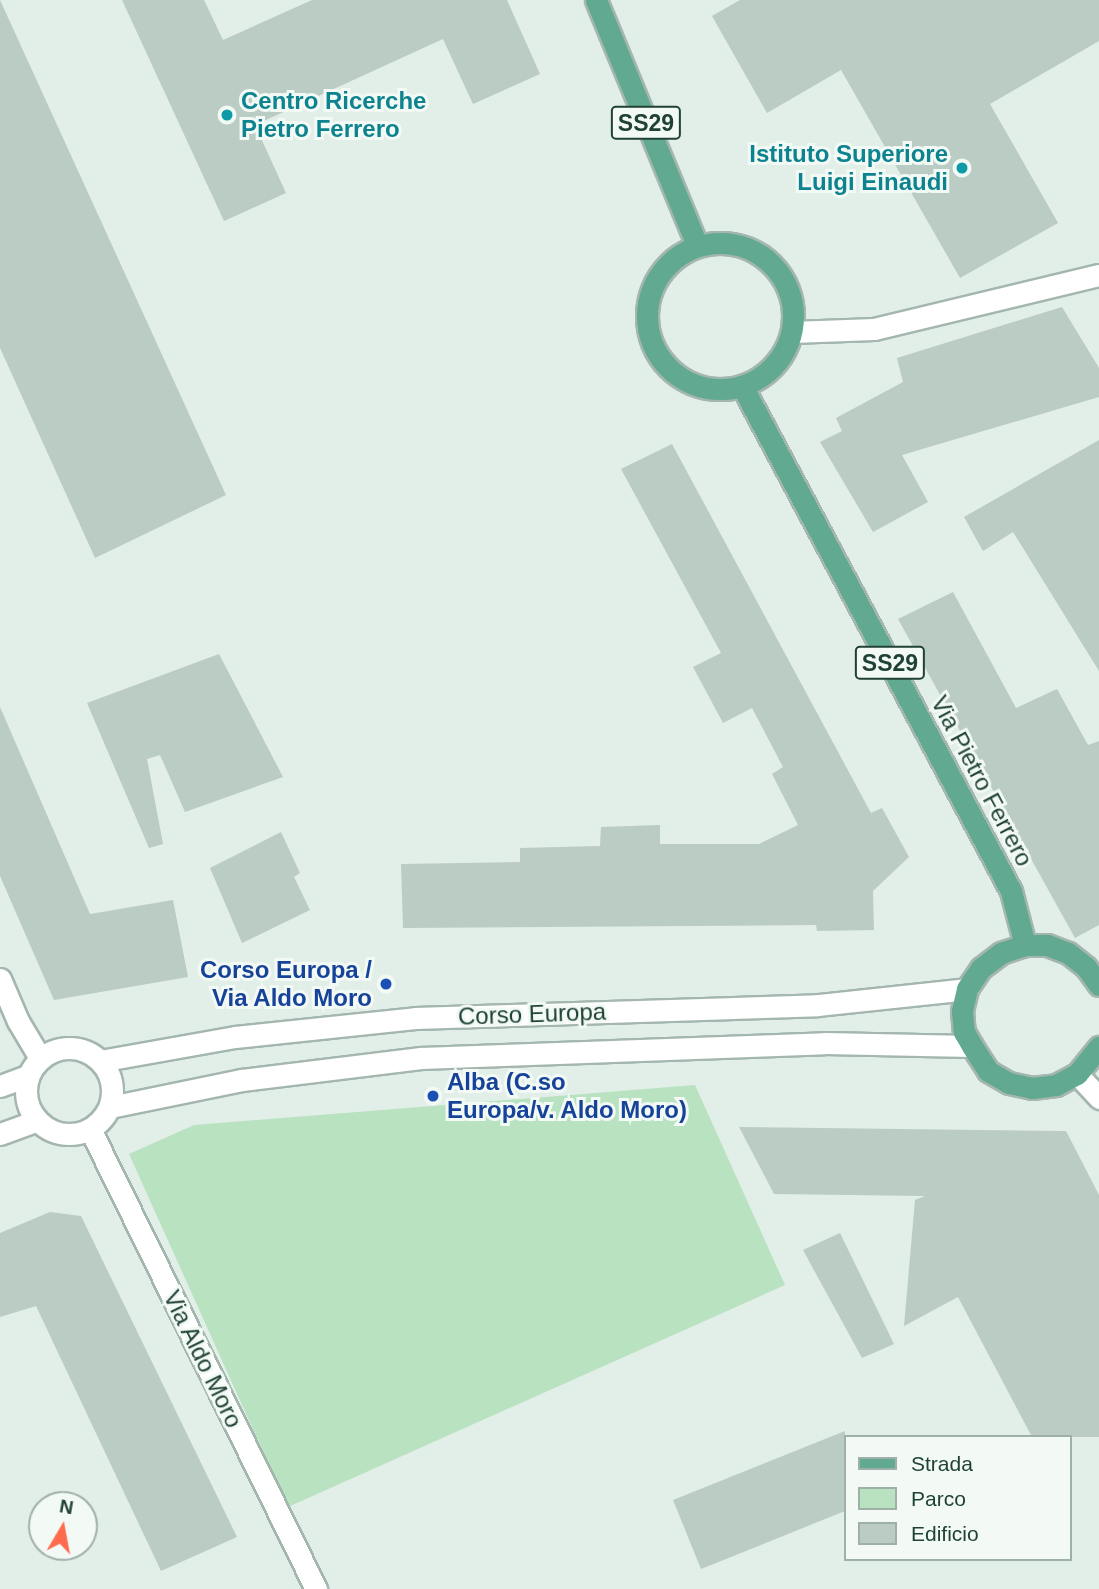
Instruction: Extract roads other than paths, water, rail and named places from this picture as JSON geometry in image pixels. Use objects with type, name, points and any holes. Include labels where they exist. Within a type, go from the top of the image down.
[{"type":"main road","name":"SS29","points":[[596,0],[697,245]]},
{"type":"main road","points":[[723,242],[748,247],[770,261],[786,281],[793,306],[792,332],[782,356],[765,375],[742,386],[713,390],[685,382],[663,364],[649,338],[645,310],[653,282],[672,259],[697,245],[723,242]]},
{"type":"main road","points":[[792,332],[874,330],[1099,275]]},
{"type":"main road","name":"Via Pietro Ferrero","points":[[742,386],[1012,891],[1025,945]]},
{"type":"main road","points":[[1099,985],[1086,967],[1068,953],[1047,945],[1025,945],[1001,953],[981,968],[967,989],[962,1011],[964,1032],[988,1071],[1009,1083],[1032,1088],[1056,1085],[1077,1074],[1099,1047]]},
{"type":"main road","points":[[0,979],[18,1021],[40,1058]]},
{"type":"main road","name":"Corso Europa","points":[[100,1061],[235,1037],[415,1018],[818,1005],[967,989]]},
{"type":"main road","name":"Corso Europa","points":[[110,1107],[243,1080],[421,1058],[825,1043],[972,1046]]},
{"type":"main road","points":[[66,1047],[82,1049],[100,1061],[112,1081],[110,1107],[99,1123],[75,1135],[60,1134],[36,1121],[25,1096],[28,1076],[40,1058],[66,1047]]},
{"type":"main road","points":[[1077,1074],[1099,1098]]},
{"type":"main road","points":[[0,1086],[28,1076]]},
{"type":"main road","points":[[0,1134],[36,1121]]},
{"type":"main road","name":"Via Aldo Moro","points":[[90,1129],[316,1589]]},
{"type":"place","name":"Centro Ricerche Pietro Ferrero","points":[[227,115]]},
{"type":"place","name":"Istituto Superiore Luigi Einaudi","points":[[962,168]]},
{"type":"place","name":"Corso Europa / Via Aldo Moro","points":[[386,984]]},
{"type":"place","name":"Alba (C.so Europa/v. Aldo Moro)","points":[[433,1096]]}]
